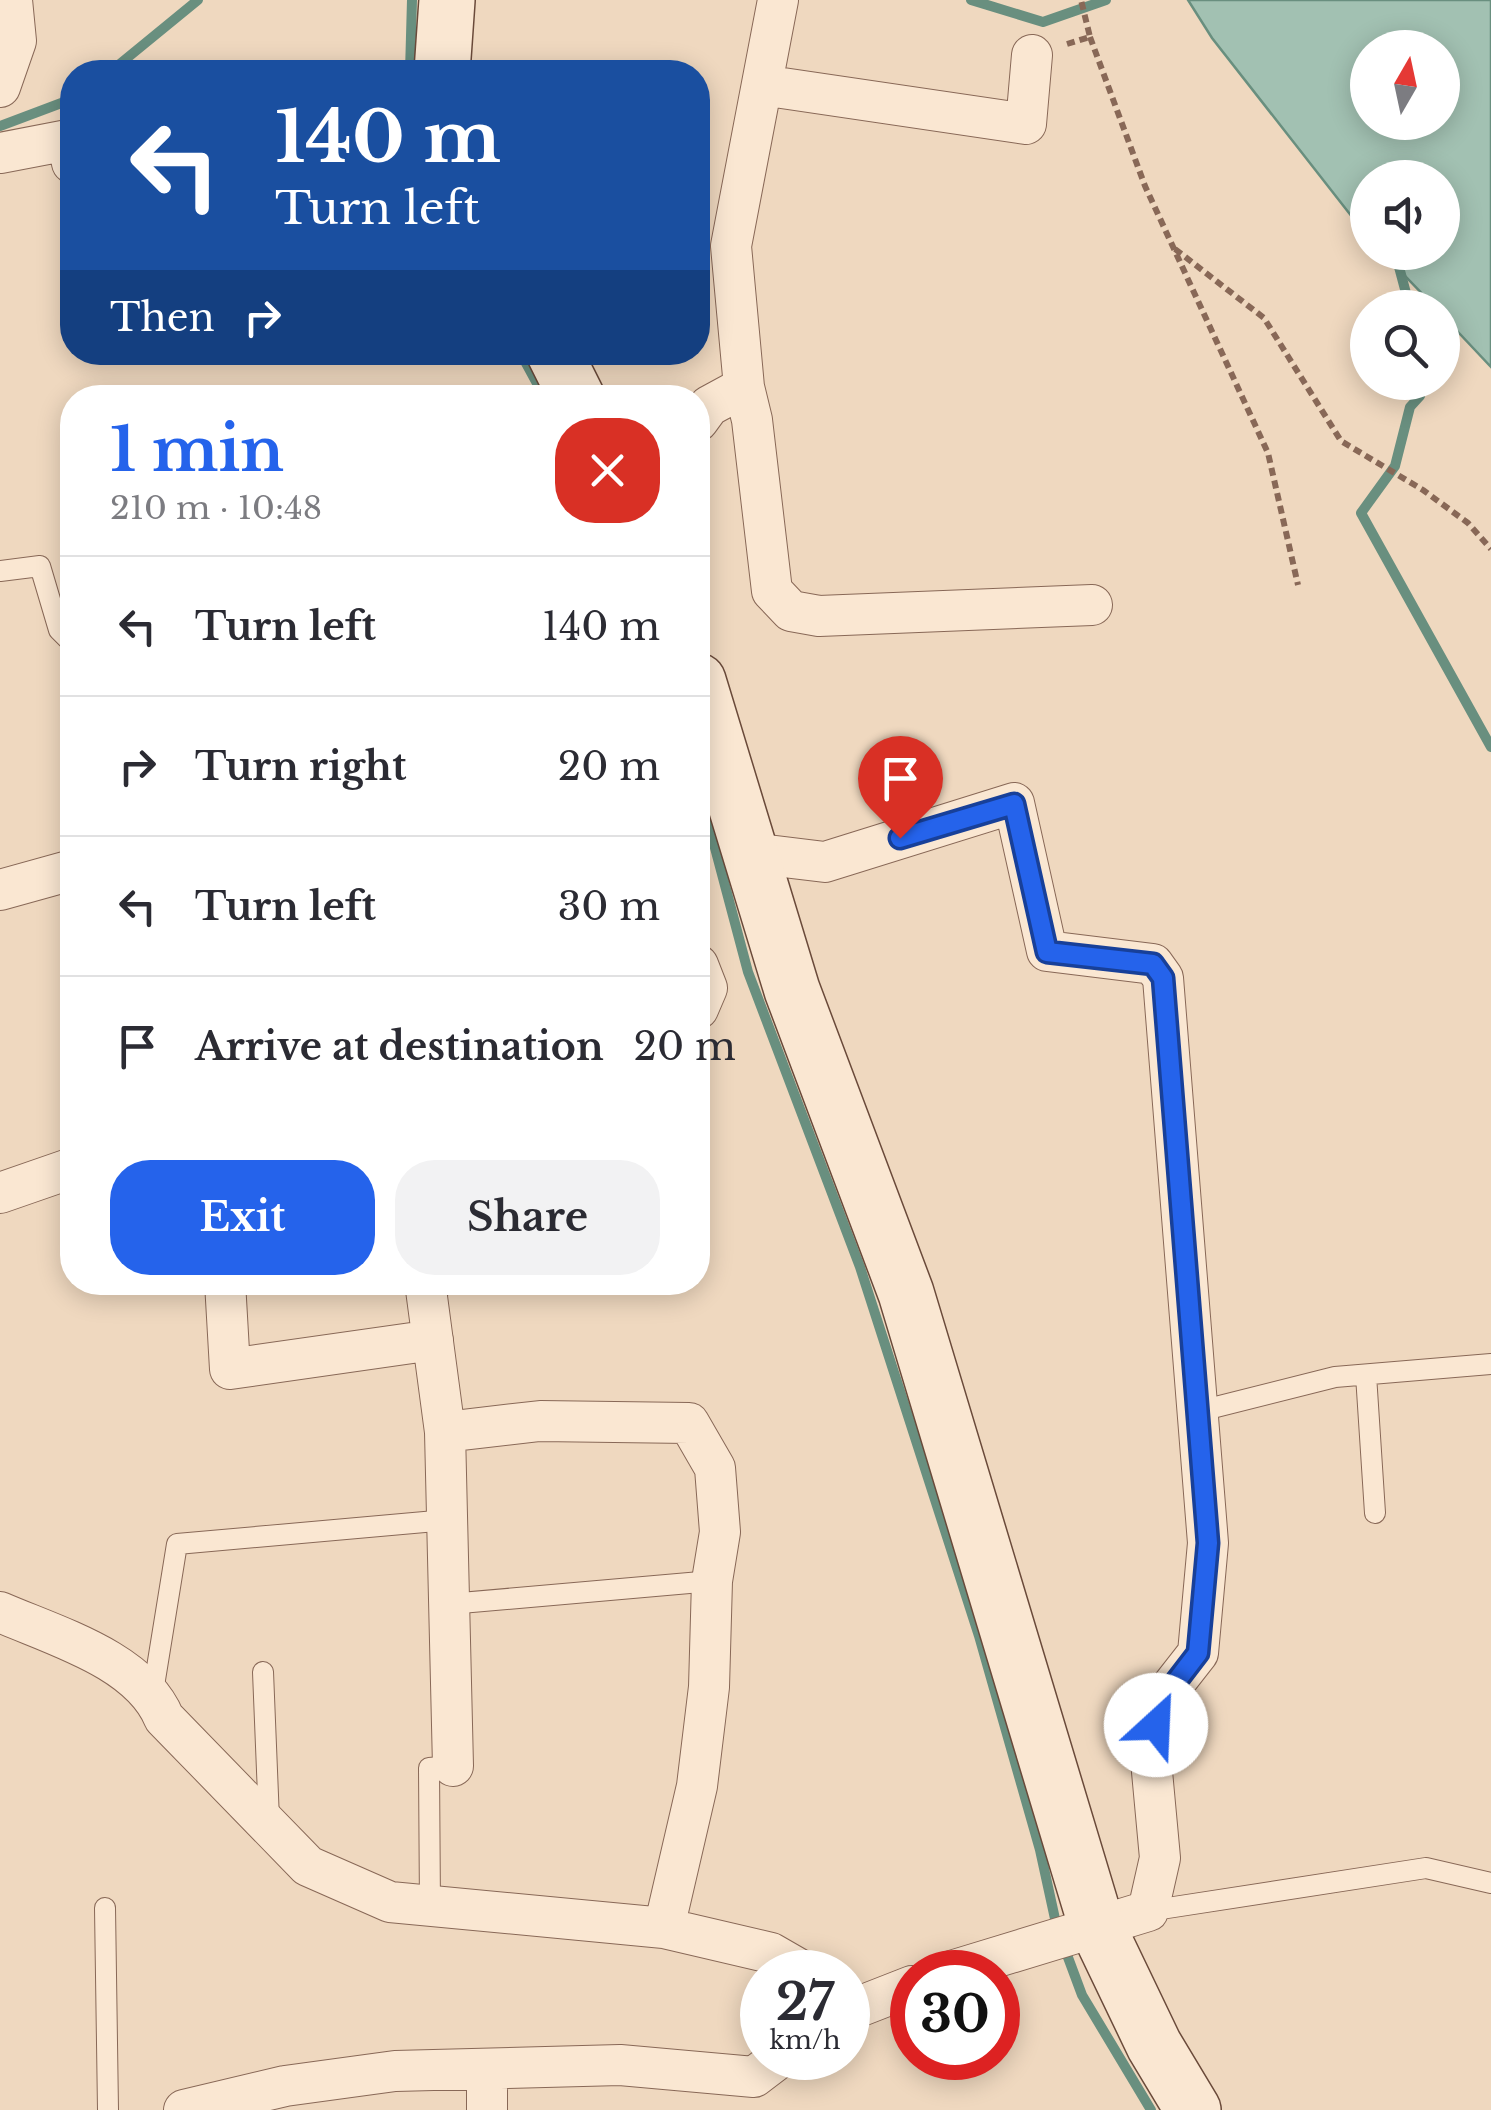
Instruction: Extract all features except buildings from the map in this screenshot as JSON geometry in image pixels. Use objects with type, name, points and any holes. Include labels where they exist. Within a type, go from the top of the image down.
[{"type":"street","points":[[0,87],[5,83],[16,41],[12,0]]},
{"type":"street","points":[[443,60],[447,0]]},
{"type":"street","points":[[778,0],[731,246],[744,387],[752,420],[772,592],[792,611],[819,616],[1092,605]]},
{"type":"street","points":[[762,85],[1026,124],[1032,55]]},
{"type":"street","points":[[0,153],[60,142]]},
{"type":"street","points":[[710,405],[744,387]]},
{"type":"street","points":[[710,766],[750,853],[792,990],[906,1293],[1073,1932],[1154,2045],[1193,2110]]},
{"type":"street","points":[[750,853],[825,862],[1014,804],[1047,952],[1153,964],[1163,978],[1208,1543],[1198,1653],[1162,1700],[1150,1750],[1160,1858],[1148,1911],[1017,1950]]},
{"type":"street","points":[[0,890],[60,873]]},
{"type":"street","points":[[0,1192],[60,1172]]},
{"type":"street","points":[[226,1295],[230,1369],[433,1340]]},
{"type":"street","points":[[436,1295],[433,1340],[445,1432],[453,1766]]},
{"type":"street","points":[[445,1432],[540,1422],[689,1422],[715,1468],[720,1532],[712,1581],[710,1687],[697,1786],[664,1928]]},
{"type":"street","points":[[0,1612],[91,1652],[153,1692],[164,1718],[308,1866],[390,1902],[664,1928],[758,1950]]},
{"type":"street","points":[[184,2110],[285,2086],[395,2071],[487,2090],[620,2065],[740,2076]]},
{"type":"lane","points":[[0,571],[40,566],[60,631]]},
{"type":"lane","points":[[1200,1411],[1335,1378],[1491,1364]]},
{"type":"lane","points":[[1366,1375],[1375,1514]]},
{"type":"lane","points":[[153,1692],[177,1544],[447,1520]]},
{"type":"lane","points":[[449,1604],[712,1581]]},
{"type":"lane","points":[[263,1672],[270,1827]]},
{"type":"lane","points":[[430,1907],[429,1768],[453,1766]]},
{"type":"lane","points":[[1148,1911],[1426,1868],[1491,1883]]},
{"type":"lane","points":[[105,1908],[108,2110]]},
{"type":"path","points":[[1081,0],[1086,20]]},
{"type":"path","points":[[1090,36],[1145,186],[1268,453],[1298,585]]},
{"type":"path","points":[[1174,248],[1264,318],[1341,440],[1412,483],[1468,524],[1491,549]]},
{"type":"shaded area","points":[[1188,0],[1491,0],[1491,367],[1460,334],[1460,290],[1419,290],[1399,270],[1460,270],[1460,160],[1350,160],[1350,214],[1212,38]]},
{"type":"waterway","points":[[125,60],[198,0]]},
{"type":"waterway","points":[[410,60],[412,0]]},
{"type":"waterway","points":[[971,0],[1043,22],[1106,0]]},
{"type":"waterway","points":[[0,126],[60,104]]},
{"type":"waterway","points":[[1400,270],[1405,290]]},
{"type":"waterway","points":[[527,365],[538,385]]},
{"type":"waterway","points":[[1416,400],[1410,407],[1395,466],[1361,513],[1491,747]]},
{"type":"waterway","points":[[710,829],[748,972],[860,1267],[979,1636],[1040,1850],[1057,1928]]},
{"type":"waterway","points":[[1063,1944],[1082,1995],[1151,2110]]},
{"type":"route","points":[[900,838],[1014,804],[1047,952],[1153,964],[1163,978],[1208,1543],[1198,1653],[1162,1700],[1156,1725]]}]
